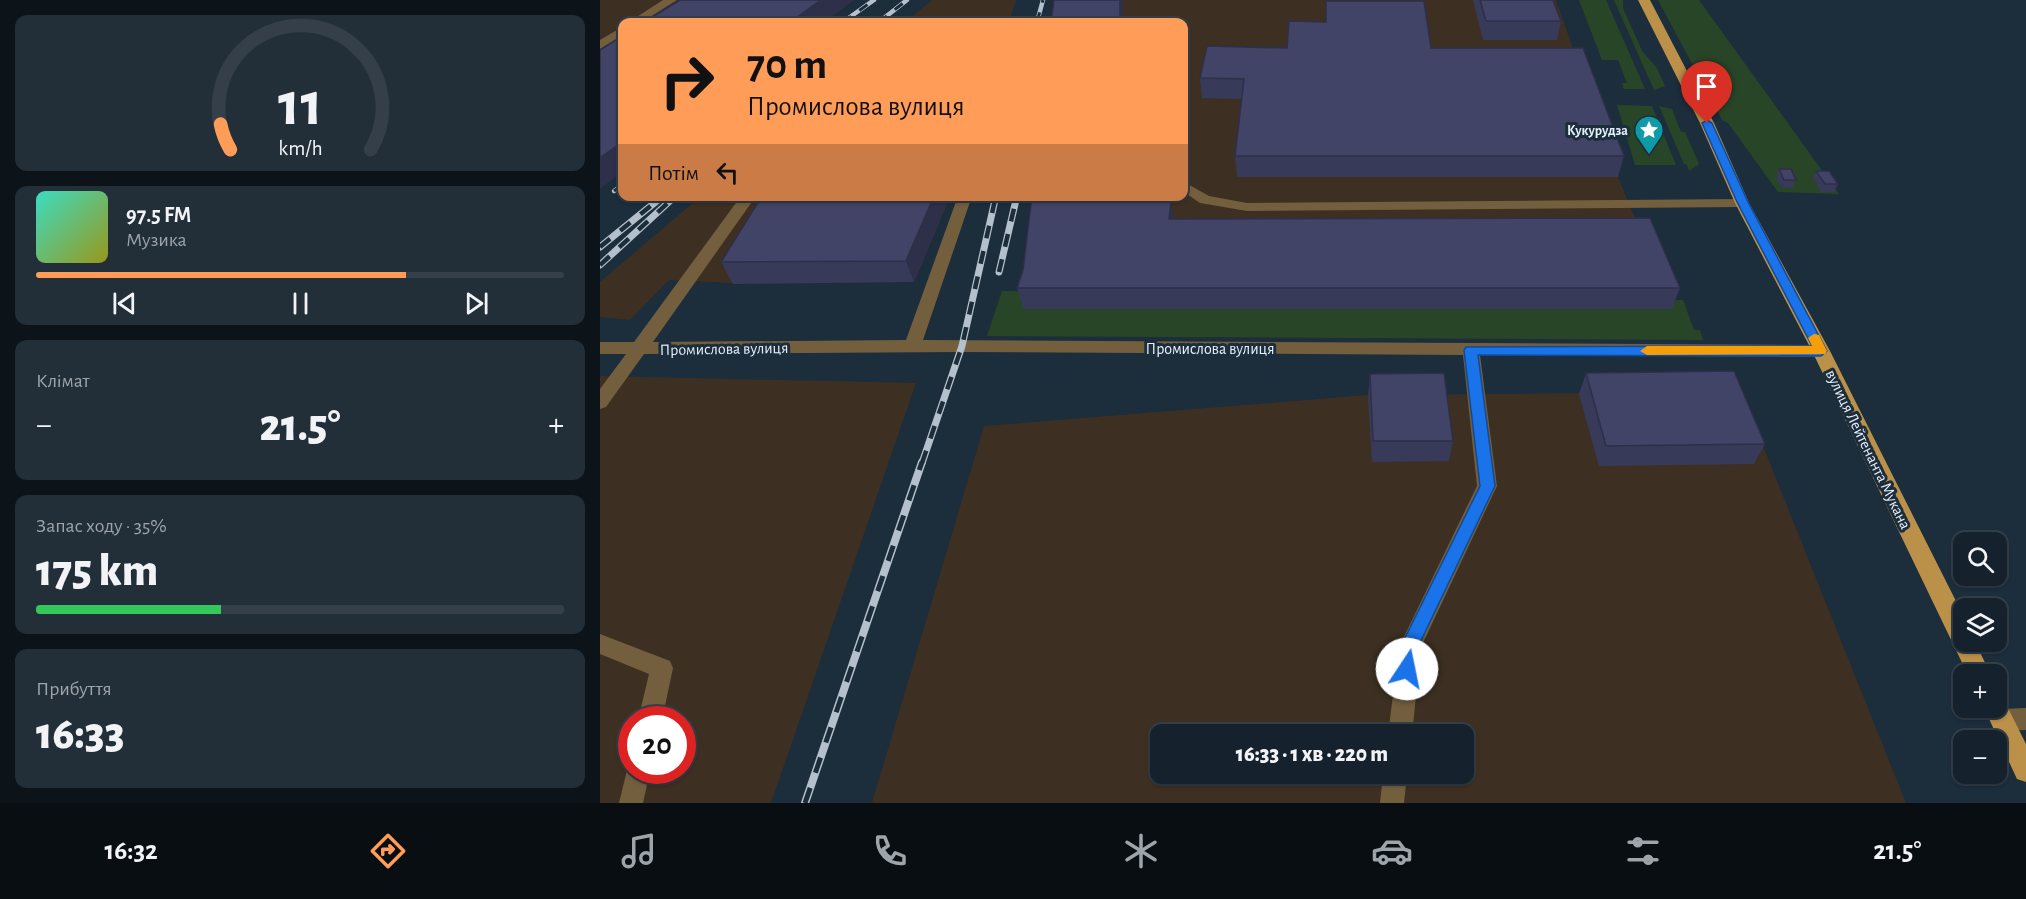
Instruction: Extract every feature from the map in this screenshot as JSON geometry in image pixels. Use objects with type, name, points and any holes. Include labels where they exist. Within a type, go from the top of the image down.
[{"type":"main road","name":"вулиця Лейтенанта Мукана","points":[[1644,0],[1707,123],[1742,202],[1821,351],[1953,620]]},
{"type":"main road","points":[[2001,718],[2026,770]]},
{"type":"street","points":[[642,18],[671,0]]},
{"type":"street","points":[[600,45],[618,33]]},
{"type":"street","points":[[1188,189],[1205,200],[1247,207],[1742,202]]},
{"type":"street","points":[[600,402],[746,201]]},
{"type":"street","points":[[914,346],[963,201]]},
{"type":"street","name":"Промислова вулиця","points":[[600,348],[914,346],[1821,351]]},
{"type":"street","points":[[1401,724],[1410,646],[1487,486],[1470,350]]},
{"type":"street","points":[[600,644],[662,668],[653,706]]},
{"type":"street","points":[[2007,715],[2026,719]]},
{"type":"street","points":[[631,803],[635,784]]},
{"type":"street","points":[[1392,803],[1394,784]]},
{"type":"shaded area","points":[[600,0],[854,0],[829,18],[618,18],[618,175],[600,188]]},
{"type":"shaded area","points":[[932,0],[1016,0],[1010,18],[911,18]]},
{"type":"shaded area","points":[[1060,0],[1556,0],[1618,177],[1672,309],[1024,309],[1029,291],[1040,201],[1188,201],[1188,18],[1058,18]]},
{"type":"shaded area","points":[[695,201],[948,201],[914,282],[733,283],[669,280],[630,320],[600,317],[600,282]]},
{"type":"shaded area","points":[[600,376],[916,383],[771,803],[600,803]]},
{"type":"shaded area","points":[[1725,392],[1753,421],[1906,803],[872,803],[984,426],[1368,395]]},
{"type":"green space","points":[[1579,0],[1606,0],[1645,89],[1624,89],[1622,83],[1627,83],[1618,60],[1602,60]]},
{"type":"green space","points":[[1614,0],[1623,0],[1623,8],[1642,51],[1657,68],[1665,86],[1654,90]]},
{"type":"green space","points":[[1658,0],[1699,0],[1839,194],[1778,192],[1728,123],[1722,120]]},
{"type":"green space","points":[[1617,105],[1652,106],[1676,165],[1635,165]]},
{"type":"green space","points":[[1659,106],[1672,109],[1681,132],[1685,132],[1699,164],[1689,171],[1687,165],[1684,164]]},
{"type":"green space","points":[[1002,291],[1683,300],[1694,330],[1700,330],[1703,340],[987,336]]},
{"type":"building","points":[[680,0],[821,0],[796,18],[651,18]]},
{"type":"building","points":[[1054,0],[1120,0],[1120,18],[1052,18]]},
{"type":"building","points":[[1480,0],[1553,0],[1561,21],[1486,21]]},
{"type":"building","points":[[1326,1],[1424,1],[1431,48],[1583,48],[1624,156],[1235,156],[1244,79],[1200,78],[1207,46],[1287,48],[1289,21],[1326,22]]},
{"type":"building","points":[[618,39],[618,145],[600,158],[600,50]]},
{"type":"building","points":[[1779,169],[1791,169],[1796,180],[1784,180]]},
{"type":"building","points":[[1816,171],[1829,171],[1838,184],[1825,184]]},
{"type":"building","points":[[759,201],[932,201],[906,261],[721,262]]},
{"type":"building","points":[[1031,201],[1154,201],[1171,202],[1169,219],[1650,218],[1680,288],[1017,288],[1023,270]]},
{"type":"building","points":[[1734,371],[1765,444],[1606,446],[1586,373]]},
{"type":"building","points":[[1444,373],[1453,441],[1373,441],[1370,374]]},
{"type":"railway","points":[[849,18],[874,0]]},
{"type":"railway","points":[[884,18],[907,0]]},
{"type":"railway","points":[[1038,18],[1043,0]]},
{"type":"railway","points":[[614,191],[618,188]]},
{"type":"railway","points":[[600,247],[657,201]]},
{"type":"railway","points":[[600,265],[670,201]]},
{"type":"railway","points":[[922,463],[962,346],[995,201]]},
{"type":"railway","points":[[999,272],[1016,201]]},
{"type":"railway","points":[[805,803],[922,462]]},
{"type":"slow traffic","points":[[1647,351],[1821,351],[1814,338]]},
{"type":"place","name":"Кукурудза","points":[[1649,156]]},
{"type":"route","points":[[1407,669],[1410,646],[1487,486],[1470,350],[1821,351],[1742,202],[1707,123]]}]
